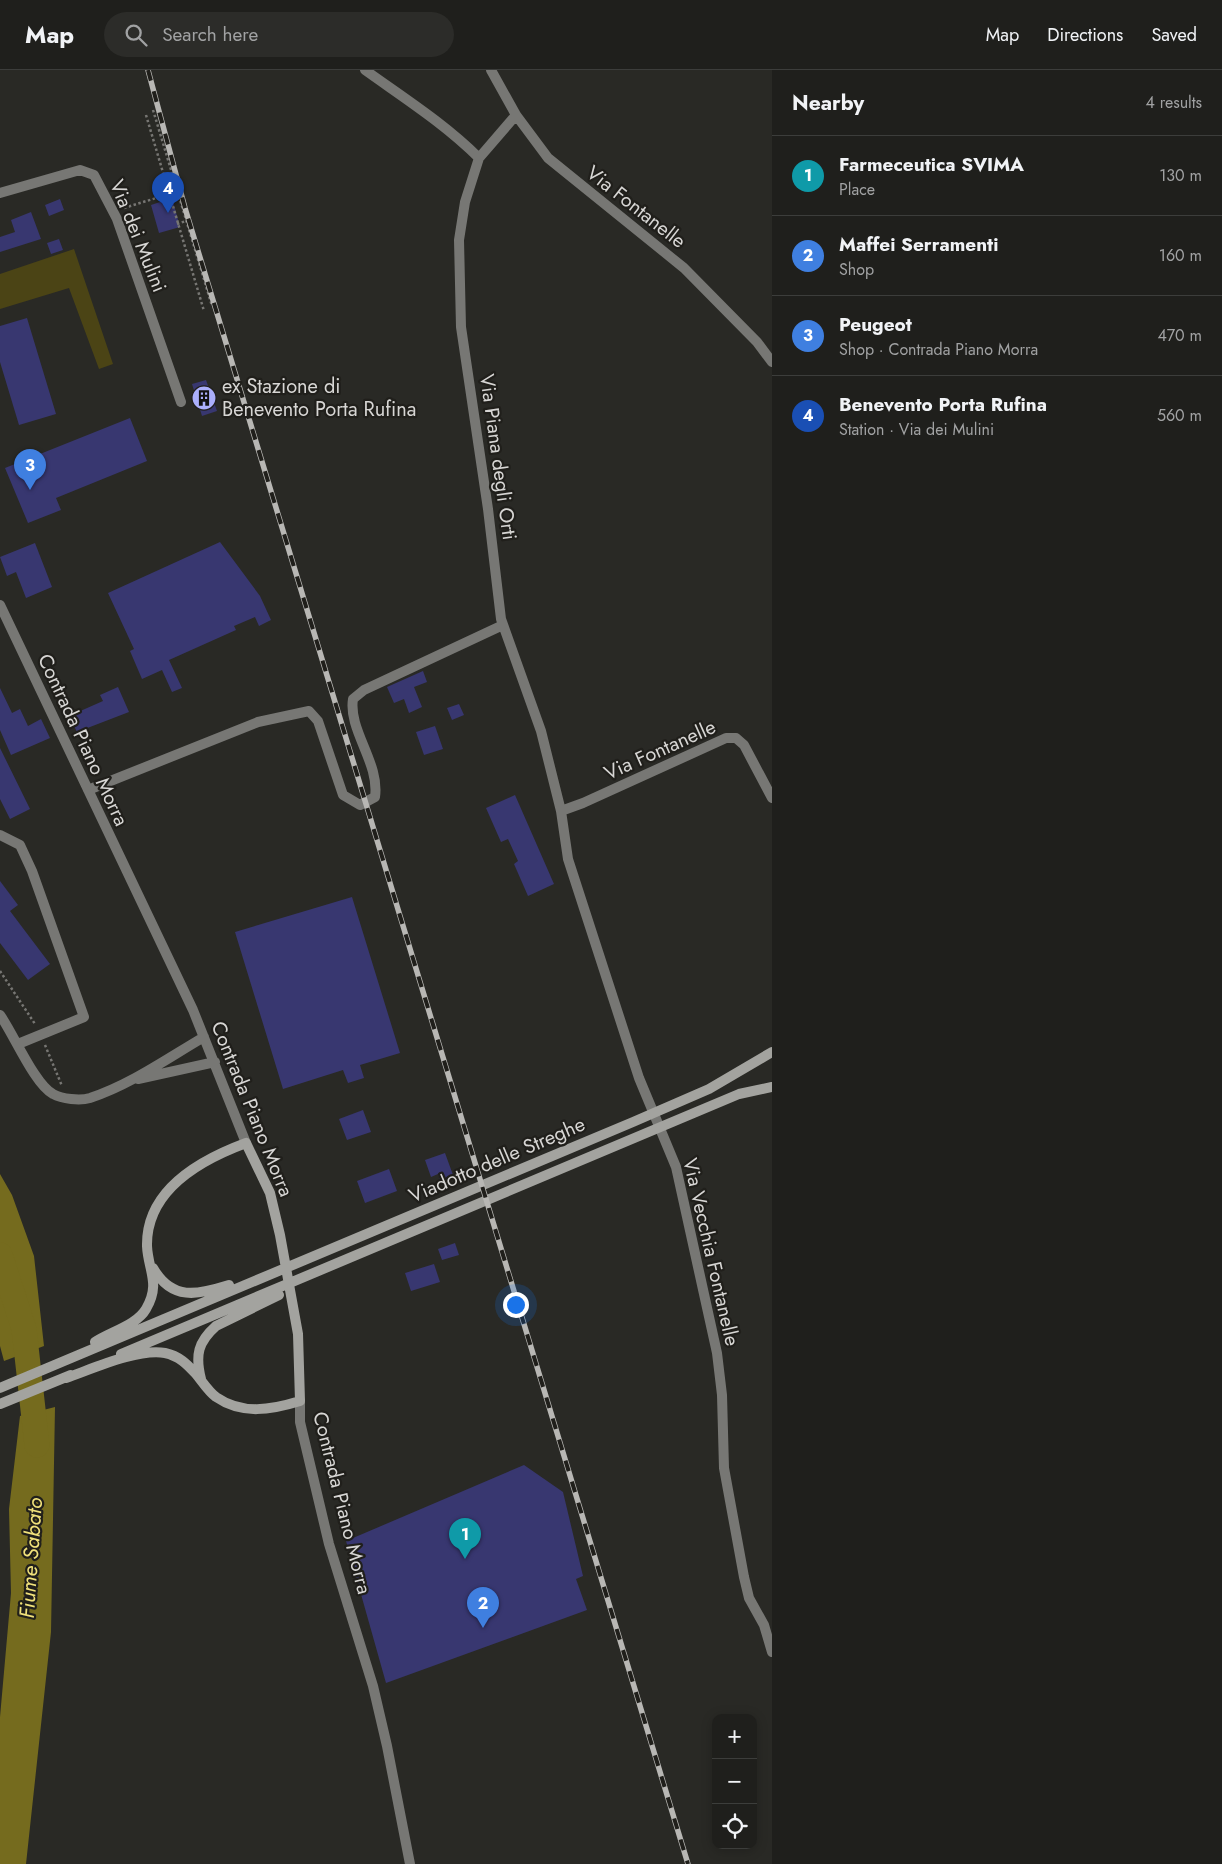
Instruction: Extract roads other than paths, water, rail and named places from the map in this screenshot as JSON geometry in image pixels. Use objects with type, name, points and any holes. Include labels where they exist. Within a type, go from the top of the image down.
[{"type":"main road","name":"Viadotto delle Streghe","points":[[278,1271],[624,1126],[728,1078],[772,1052]]},
{"type":"main road","points":[[0,1404],[309,1277],[739,1094],[772,1087]]},
{"type":"main road","points":[[69,1358],[133,1321],[145,1311],[153,1293],[156,1279],[147,1247],[150,1224],[158,1202],[190,1171],[223,1152],[246,1143]]},
{"type":"main road","name":"Contrada Piano Morra","points":[[246,1143],[270,1193],[280,1235],[298,1334],[300,1401]]},
{"type":"main road","points":[[156,1279],[171,1289],[182,1293],[200,1292],[278,1271]]},
{"type":"main road","points":[[0,1388],[278,1271]]},
{"type":"main road","points":[[193,1364],[207,1334],[216,1326],[269,1301],[309,1277]]},
{"type":"main road","points":[[66,1378],[125,1358],[153,1352],[179,1357],[193,1364],[201,1380],[214,1396],[234,1407],[257,1410],[300,1401]]},
{"type":"street","points":[[365,70],[461,140],[479,158]]},
{"type":"street","name":"Via Fontanelle","points":[[491,70],[516,115],[548,158],[684,268],[757,342],[772,362]]},
{"type":"street","name":"Via Piana degli Orti","points":[[516,115],[479,158],[465,202],[459,240],[458,282],[461,328],[488,509],[502,625],[538,722],[561,811]]},
{"type":"street","name":"Via dei Mulini","points":[[0,193],[80,170],[94,175],[113,212],[181,402]]},
{"type":"street","name":"Contrada Piano Morra","points":[[0,605],[204,1037],[246,1143]]},
{"type":"street","points":[[88,790],[258,722],[309,711],[318,721],[343,795],[360,805],[366,803],[375,797],[377,787],[368,753],[351,709],[353,699],[364,690],[502,625]]},
{"type":"street","name":"Via Fontanelle","points":[[561,811],[583,803],[726,738],[736,738],[744,745],[772,798]]},
{"type":"street","name":"Via Vecchia Fontanelle","points":[[561,811],[568,858],[639,1078],[676,1167],[717,1353],[722,1395],[724,1468],[744,1577],[749,1598],[764,1625],[772,1652]]},
{"type":"street","points":[[0,835],[20,845],[32,870],[84,1017],[18,1044]]},
{"type":"street","points":[[0,1015],[42,1084],[52,1094],[67,1099],[88,1098],[127,1081],[204,1037]]},
{"type":"street","points":[[127,1081],[215,1062]]},
{"type":"street","name":"Contrada Piano Morra","points":[[300,1401],[300,1422],[329,1544],[356,1628],[379,1712],[410,1864]]},
{"type":"water","points":[[0,1174],[12,1195],[34,1256],[44,1346],[4,1361],[0,1346]]},
{"type":"water","points":[[55,1407],[51,1632],[26,1864],[0,1864],[0,1717],[11,1593],[9,1509],[20,1416]]},
{"type":"waterway","name":"Fiume Sabato","points":[[0,1255],[24,1329],[37,1445]]},
{"type":"railway","points":[[148,70],[185,208],[688,1864]]},
{"type":"place","name":"Benevento Porta Rufina","points":[[168,213]]},
{"type":"place","name":"ex Stazione di Benevento Porta Rufina","points":[[204,398]]},
{"type":"place","name":"Peugeot","points":[[30,490]]},
{"type":"place","name":"Farmeceutica SVIMA","points":[[465,1559]]},
{"type":"place","name":"Maffei Serramenti","points":[[483,1628]]}]
